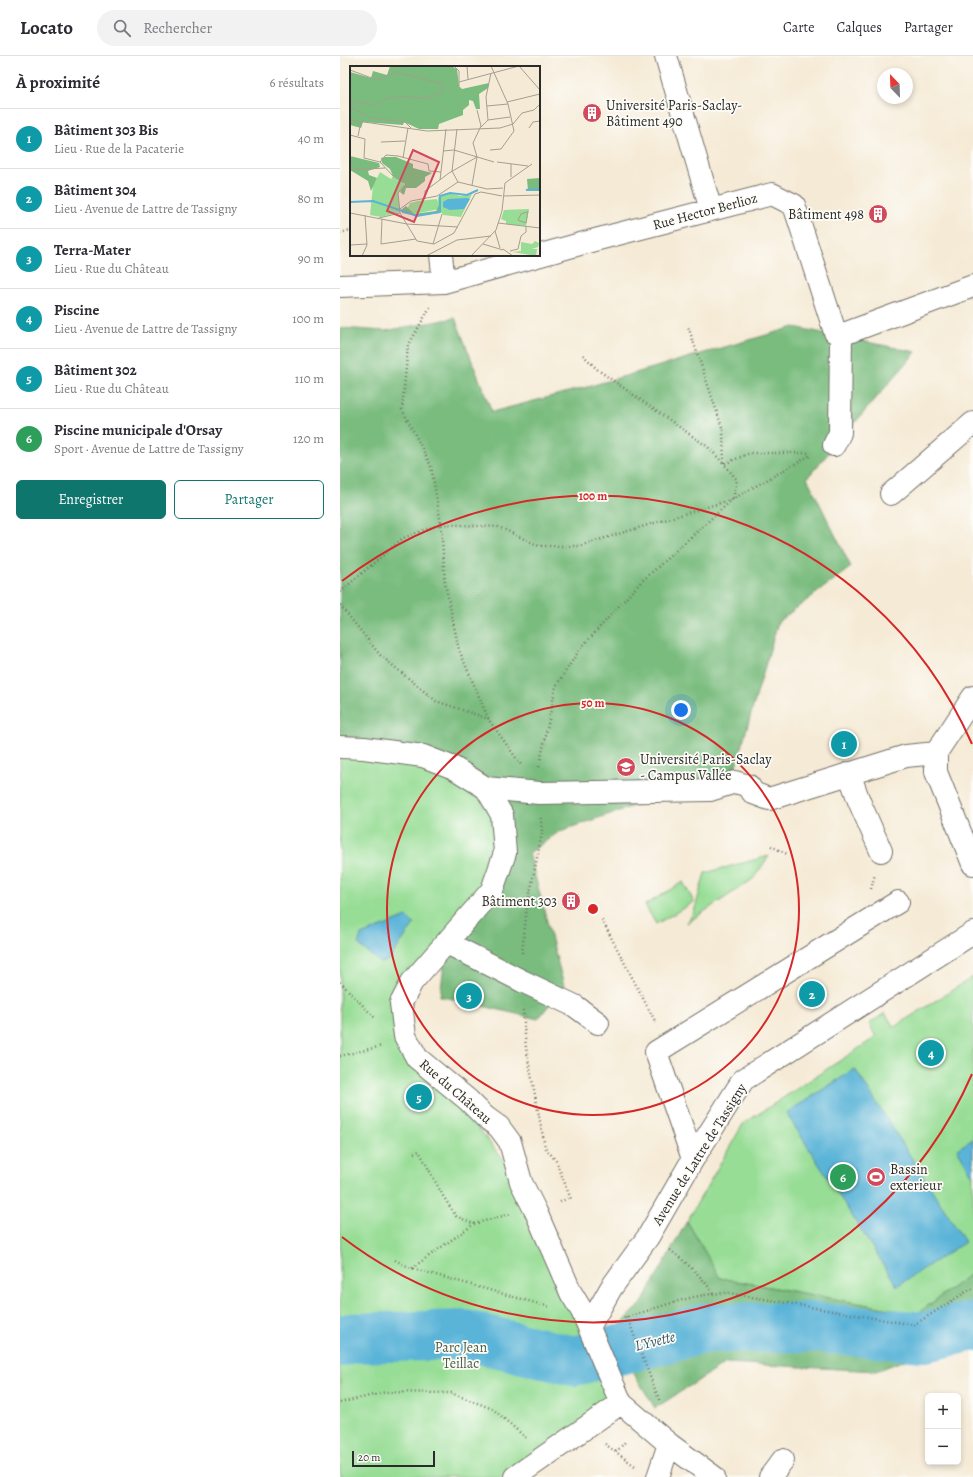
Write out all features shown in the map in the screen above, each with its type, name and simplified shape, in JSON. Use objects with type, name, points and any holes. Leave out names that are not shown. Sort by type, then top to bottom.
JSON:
[{"type":"street","points":[[666,56],[711,210]]},
{"type":"street","name":"Rue Hector Berlioz","points":[[340,286],[444,282],[772,194],[794,205],[835,332],[841,335]]},
{"type":"street","points":[[441,256],[444,282]]},
{"type":"street","points":[[834,445],[840,433],[841,335],[973,286]]},
{"type":"street","points":[[891,494],[973,423]]},
{"type":"street","points":[[973,697],[936,753],[936,772],[973,864]]},
{"type":"street","name":"Rue du Château","points":[[340,747],[364,748],[423,756],[454,768],[486,788],[502,816],[505,853],[492,890],[412,982],[401,1003],[405,1036],[417,1058],[498,1127],[510,1142],[521,1182],[536,1212],[571,1292],[586,1319]]},
{"type":"street","points":[[486,788],[540,793],[710,790],[735,782],[749,786],[753,793],[769,799],[906,756],[936,753]]},
{"type":"street","points":[[849,773],[881,851]]},
{"type":"street","points":[[693,1159],[656,1052],[898,902]]},
{"type":"street","name":"Avenue de Lattre de Tassigny","points":[[586,1319],[611,1288],[648,1237],[693,1159],[743,1080],[973,933]]},
{"type":"street","points":[[446,943],[575,1006],[598,1023]]},
{"type":"street","points":[[586,1319],[618,1396],[693,1469],[714,1477]]},
{"type":"street","points":[[515,1477],[618,1396]]},
{"type":"street","points":[[648,1473],[669,1444]]},
{"type":"path","points":[[340,233],[350,230]]},
{"type":"path","points":[[431,305],[408,346],[402,409],[431,466],[441,524],[445,583],[459,650],[489,720],[523,767]]},
{"type":"path","points":[[688,326],[723,430],[724,464]]},
{"type":"path","points":[[538,771],[556,686],[580,648],[640,583],[733,499],[737,480],[708,448],[598,370],[583,355]]},
{"type":"path","points":[[340,592],[403,538],[441,524],[499,527],[539,546],[579,546],[733,499],[815,453],[750,453],[724,464]]},
{"type":"path","points":[[340,605],[380,655],[436,701],[489,720]]},
{"type":"path","points":[[522,954],[527,908],[542,833]]},
{"type":"path","points":[[771,846],[789,855]]},
{"type":"path","points":[[871,891],[873,879]]},
{"type":"path","points":[[602,920],[659,1028]]},
{"type":"path","points":[[340,982],[379,1022]]},
{"type":"path","points":[[525,1038],[545,1147],[556,1162],[571,1199]]},
{"type":"path","points":[[340,1056],[383,1046]]},
{"type":"path","points":[[414,1153],[419,1151],[443,1196],[456,1216],[474,1224]]},
{"type":"path","points":[[411,1268],[474,1224],[513,1213]]},
{"type":"path","points":[[667,1248],[682,1259],[714,1293]]},
{"type":"path","points":[[395,1260],[411,1268],[562,1311],[572,1312],[586,1319]]},
{"type":"path","points":[[662,1408],[627,1317],[685,1298],[714,1293],[729,1293],[914,1325],[973,1288]]},
{"type":"path","points":[[340,1403],[386,1392],[451,1393],[493,1409],[528,1441]]},
{"type":"path","points":[[627,1441],[616,1452],[648,1473]]},
{"type":"green space","points":[[455,318],[492,412],[587,387],[794,327],[916,352],[807,478],[851,567],[778,622],[734,772],[560,831],[529,853],[564,986],[538,1019],[440,996],[447,943],[492,890],[502,815],[454,768],[340,747],[340,328],[385,331]]},
{"type":"green space","name":"Parc Jean Teillac","points":[[340,747],[364,748],[486,788],[505,853],[401,1003],[405,1036],[521,1182],[613,1403],[509,1477],[340,1477]]},
{"type":"green space","points":[[769,856],[753,879],[687,923],[694,912],[705,873]]},
{"type":"green space","points":[[683,882],[694,902],[656,924],[645,905]]},
{"type":"green space","points":[[973,977],[973,1272],[917,1314],[719,1278],[687,1221],[743,1124],[876,1037],[869,1024],[885,1013],[894,1027]]},
{"type":"green space","points":[[687,1221],[720,1278],[917,1314],[973,1272],[973,1334],[876,1371],[726,1363],[655,1408],[610,1335],[642,1303]]},
{"type":"water","points":[[407,917],[414,924],[389,960],[380,963],[358,944],[361,935]]},
{"type":"water","name":"Bassin exterieur","points":[[855,1069],[965,1242],[897,1286],[786,1113]]},
{"type":"water","points":[[973,1139],[973,1176],[957,1149]]},
{"type":"waterway","name":"L'Yvette","points":[[340,1342],[351,1338],[465,1335],[574,1361],[707,1328],[808,1327],[924,1337],[973,1326]]},
{"type":"place","name":"Université Paris-Saclay- Bâtiment 490","points":[[592,113]]},
{"type":"place","name":"Bâtiment 498","points":[[878,214]]},
{"type":"place","name":"Bâtiment 303 Bis","points":[[844,744]]},
{"type":"place","name":"Université Paris-Saclay - Campus Vallée","points":[[626,767]]},
{"type":"place","name":"Bâtiment 303","points":[[571,901]]},
{"type":"place","name":"Bâtiment 304","points":[[812,994]]},
{"type":"place","name":"Terra-Mater","points":[[469,996]]},
{"type":"place","name":"Piscine","points":[[931,1053]]},
{"type":"place","name":"Bâtiment 302","points":[[419,1097]]},
{"type":"place","name":"Piscine municipale d'Orsay","points":[[843,1177]]},
{"type":"place","name":"Bassin exterieur","points":[[876,1177]]}]
